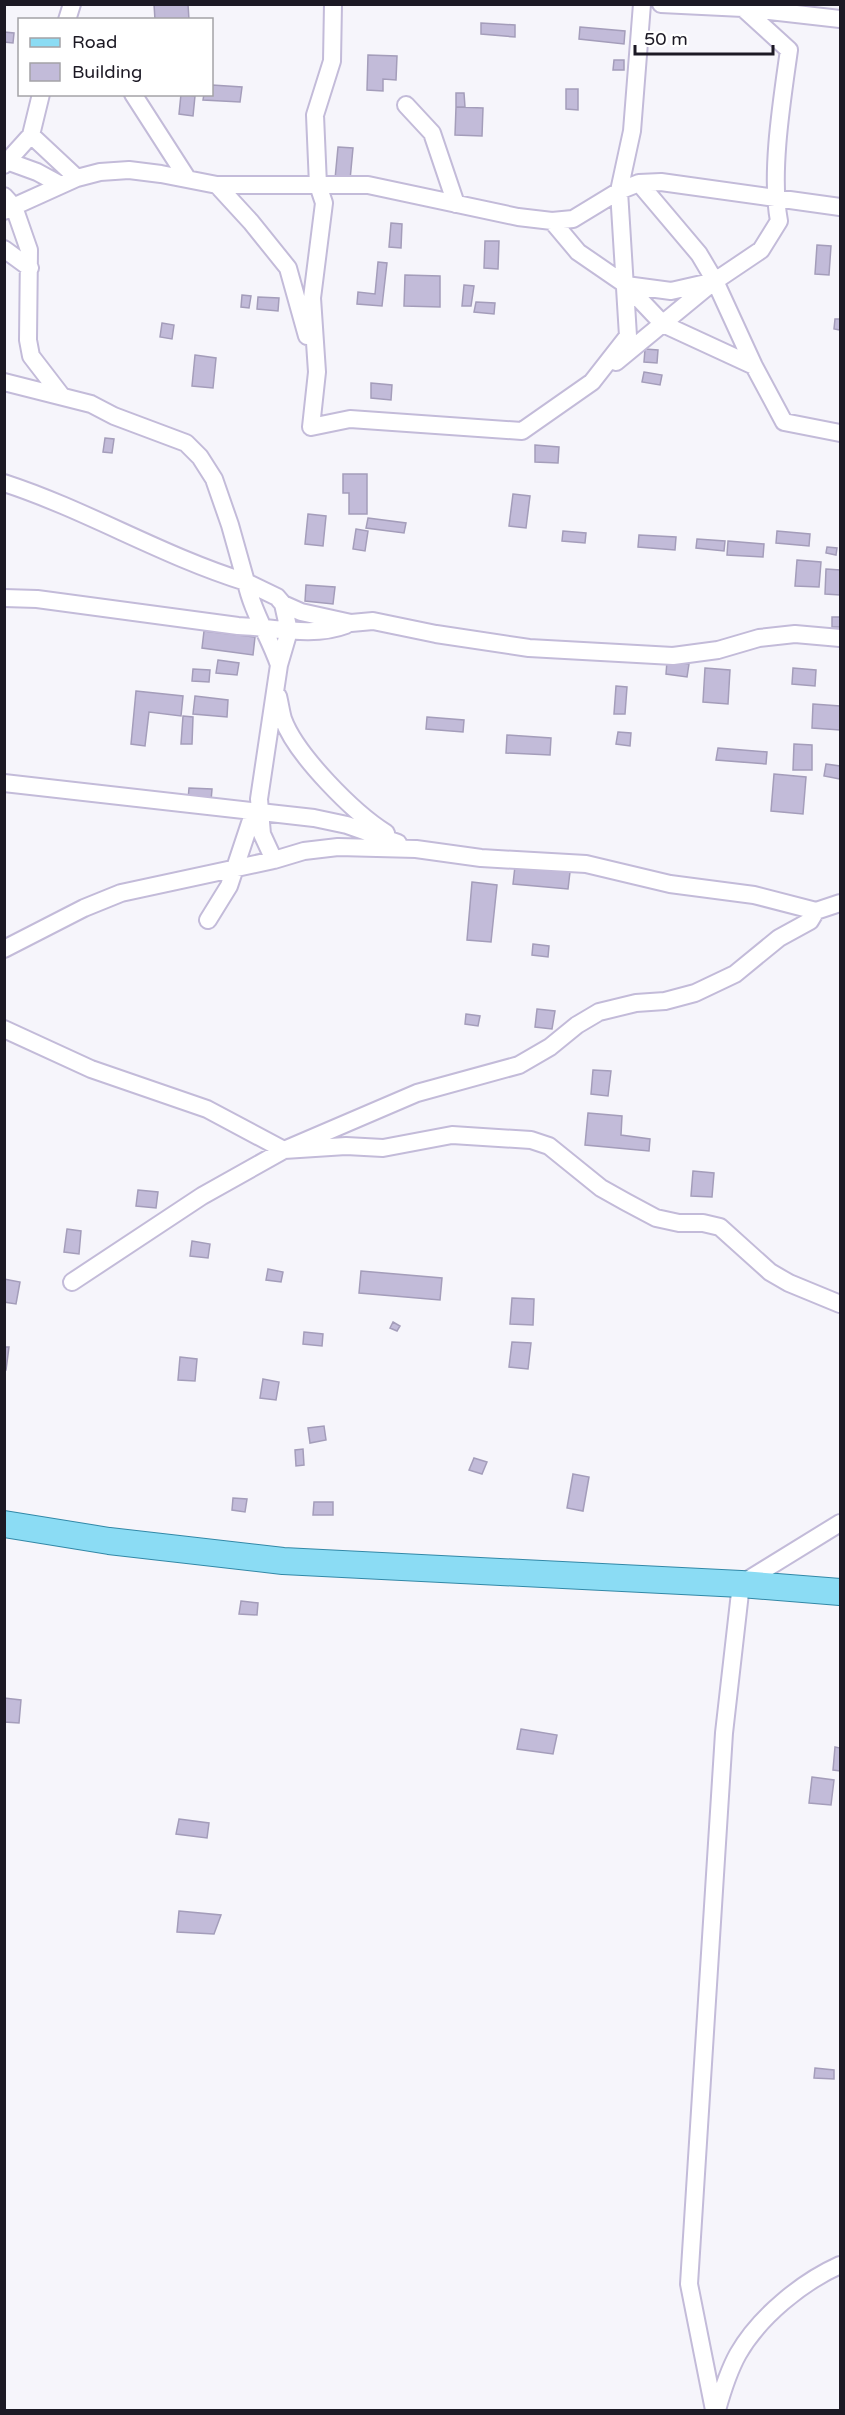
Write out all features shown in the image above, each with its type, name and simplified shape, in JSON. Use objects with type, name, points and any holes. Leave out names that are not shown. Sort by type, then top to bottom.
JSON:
[{"type":"main road","points":[[4,1524],[109,1541],[283,1561],[741,1584],[840,1592]]},
{"type":"street","points":[[333,4],[332,61],[315,115],[318,185],[324,203],[312,298],[317,372],[311,427],[350,419],[522,431],[592,382],[715,281],[761,250],[779,221],[775,197],[783,90],[789,50],[746,6]]},
{"type":"street","points":[[592,382],[628,336],[619,191],[632,131],[642,4]]},
{"type":"street","points":[[661,4],[746,6],[840,19]]},
{"type":"street","points":[[41,96],[31,135],[6,162],[37,172],[61,185]]},
{"type":"street","points":[[134,96],[188,178]]},
{"type":"street","points":[[406,105],[432,133],[456,204]]},
{"type":"street","points":[[31,135],[77,178]]},
{"type":"street","points":[[61,395],[31,356],[27,340],[29,250],[8,205],[77,178],[100,172],[129,170],[188,178],[217,185],[346,183],[369,185],[518,217],[552,221],[573,219],[619,191],[639,183],[662,182],[840,207]]},
{"type":"street","points":[[639,183],[699,254],[715,281],[754,366],[784,422],[840,433]]},
{"type":"street","points":[[217,185],[288,268],[317,372]]},
{"type":"street","points":[[552,221],[578,252],[626,285],[663,324],[754,366]]},
{"type":"street","points":[[4,249],[30,268]]},
{"type":"street","points":[[626,285],[671,291],[715,281]]},
{"type":"street","points":[[4,382],[91,404],[114,416],[186,443],[200,458],[214,480],[230,525],[250,600],[279,665]]},
{"type":"street","points":[[4,483],[50,498],[109,524],[154,548],[246,582],[301,612],[351,623]]},
{"type":"street","points":[[4,598],[37,599],[289,631],[331,628],[373,621],[436,634],[529,648],[673,656],[718,650],[759,638],[795,634],[840,638]]},
{"type":"street","points":[[208,920],[229,886],[255,812],[277,691],[279,665],[289,631],[283,604]]},
{"type":"street","points":[[277,691],[283,719],[304,755],[360,814],[383,832],[416,849]]},
{"type":"street","points":[[4,783],[314,818],[347,825],[416,849]]},
{"type":"street","points":[[255,812],[274,860]]},
{"type":"street","points":[[4,949],[106,898],[147,886],[274,860],[304,851],[338,847],[416,849],[481,858],[586,864],[670,884],[754,895],[816,911],[840,903]]},
{"type":"street","points":[[72,1282],[201,1196],[284,1150],[417,1093],[519,1065],[550,1047],[577,1025],[599,1012],[636,1003],[665,1001],[695,993],[735,974],[779,938],[810,921],[816,911]]},
{"type":"street","points":[[4,1029],[91,1069],[207,1109],[284,1150],[346,1146],[383,1148],[452,1135],[531,1140],[549,1146],[601,1188],[656,1218],[720,1227],[770,1272],[789,1283],[840,1304]]},
{"type":"street","points":[[715,2410],[689,2284],[724,1732],[741,1584],[840,1523]]},
{"type":"street","points":[[715,2410],[738,2354],[754,2333],[800,2287],[840,2265]]},
{"type":"building","points":[[154,4],[188,4],[189,18],[155,18]]},
{"type":"building","points":[[481,23],[515,25],[515,37],[481,34]]},
{"type":"building","points":[[580,27],[625,31],[624,44],[579,39]]},
{"type":"building","points":[[4,32],[14,33],[13,43],[4,42]]},
{"type":"building","points":[[368,55],[397,56],[396,80],[383,79],[383,91],[367,90]]},
{"type":"building","points":[[614,60],[624,60],[624,70],[613,70]]},
{"type":"building","points":[[213,85],[242,87],[240,102],[203,100],[204,96],[213,96]]},
{"type":"building","points":[[566,89],[578,89],[578,110],[566,109]]},
{"type":"building","points":[[456,93],[464,93],[465,107],[456,107]]},
{"type":"building","points":[[181,96],[195,96],[193,116],[179,114]]},
{"type":"building","points":[[456,107],[483,108],[482,136],[455,135]]},
{"type":"building","points":[[338,147],[353,148],[350,180],[335,179]]},
{"type":"building","points":[[391,223],[402,224],[401,248],[389,247]]},
{"type":"building","points":[[485,241],[499,241],[498,269],[484,268]]},
{"type":"building","points":[[817,245],[831,246],[829,275],[815,274]]},
{"type":"building","points":[[378,262],[387,263],[382,306],[357,304],[358,292],[375,294]]},
{"type":"building","points":[[405,275],[440,276],[440,307],[404,306]]},
{"type":"building","points":[[464,285],[474,286],[471,306],[462,306]]},
{"type":"building","points":[[242,295],[251,296],[249,308],[241,307]]},
{"type":"building","points":[[258,297],[279,298],[278,311],[257,309]]},
{"type":"building","points":[[476,302],[495,303],[494,314],[474,312]]},
{"type":"building","points":[[835,319],[840,319],[840,330],[834,329]]},
{"type":"building","points":[[162,323],[174,325],[172,339],[160,337]]},
{"type":"building","points":[[645,349],[658,350],[657,363],[644,362]]},
{"type":"building","points":[[195,355],[216,358],[213,388],[192,386]]},
{"type":"building","points":[[644,372],[662,375],[660,385],[642,382]]},
{"type":"building","points":[[371,383],[392,385],[391,400],[371,398]]},
{"type":"building","points":[[105,438],[114,439],[112,453],[103,452]]},
{"type":"building","points":[[535,445],[559,447],[558,463],[535,462]]},
{"type":"building","points":[[343,474],[367,474],[367,514],[349,514],[349,493],[343,493]]},
{"type":"building","points":[[513,494],[530,496],[526,528],[509,526]]},
{"type":"building","points":[[308,514],[326,516],[323,546],[305,544]]},
{"type":"building","points":[[368,518],[406,523],[404,533],[366,528]]},
{"type":"building","points":[[356,529],[368,531],[365,551],[353,549]]},
{"type":"building","points":[[563,531],[586,533],[585,543],[562,541]]},
{"type":"building","points":[[777,531],[810,534],[809,546],[776,543]]},
{"type":"building","points":[[639,535],[676,537],[675,550],[638,547]]},
{"type":"building","points":[[697,539],[725,541],[724,551],[696,548]]},
{"type":"building","points":[[728,541],[764,544],[763,557],[727,555]]},
{"type":"building","points":[[827,547],[837,548],[836,555],[826,553]]},
{"type":"building","points":[[797,560],[821,562],[819,587],[795,586]]},
{"type":"building","points":[[826,569],[840,570],[840,595],[825,594]]},
{"type":"building","points":[[306,585],[335,587],[333,604],[305,601]]},
{"type":"building","points":[[832,617],[840,617],[840,627],[832,627]]},
{"type":"building","points":[[204,631],[255,637],[253,655],[202,648]]},
{"type":"building","points":[[218,660],[239,663],[237,675],[216,673]]},
{"type":"building","points":[[667,661],[689,664],[687,677],[666,674]]},
{"type":"building","points":[[705,668],[730,670],[728,704],[703,702]]},
{"type":"building","points":[[793,668],[816,670],[815,686],[792,684]]},
{"type":"building","points":[[193,669],[210,670],[209,682],[192,681]]},
{"type":"building","points":[[616,686],[627,687],[625,714],[614,714]]},
{"type":"building","points":[[136,691],[183,696],[181,716],[149,712],[145,746],[131,744]]},
{"type":"building","points":[[195,696],[228,700],[227,717],[193,714]]},
{"type":"building","points":[[813,704],[840,706],[840,730],[812,728]]},
{"type":"building","points":[[183,716],[193,717],[192,744],[181,744]]},
{"type":"building","points":[[427,717],[464,720],[463,732],[426,729]]},
{"type":"building","points":[[618,732],[631,733],[630,746],[616,744]]},
{"type":"building","points":[[507,735],[551,738],[550,755],[506,753]]},
{"type":"building","points":[[794,744],[812,745],[812,770],[793,770]]},
{"type":"building","points":[[718,748],[767,752],[766,764],[716,760]]},
{"type":"building","points":[[826,764],[840,766],[840,779],[824,776]]},
{"type":"building","points":[[774,774],[806,777],[803,814],[771,811]]},
{"type":"building","points":[[189,788],[212,789],[211,801],[188,800]]},
{"type":"building","points":[[515,866],[570,872],[568,889],[513,884]]},
{"type":"building","points":[[472,882],[497,885],[491,942],[467,940]]},
{"type":"building","points":[[533,944],[549,946],[548,957],[532,955]]},
{"type":"building","points":[[537,1009],[555,1011],[552,1029],[535,1027]]},
{"type":"building","points":[[466,1014],[480,1016],[478,1026],[465,1024]]},
{"type":"building","points":[[593,1070],[611,1071],[608,1096],[591,1094]]},
{"type":"building","points":[[588,1113],[622,1116],[621,1135],[650,1139],[649,1151],[585,1145]]},
{"type":"building","points":[[693,1171],[714,1173],[712,1197],[691,1196]]},
{"type":"building","points":[[138,1190],[158,1192],[156,1208],[136,1206]]},
{"type":"building","points":[[67,1229],[81,1231],[79,1254],[64,1252]]},
{"type":"building","points":[[192,1241],[210,1244],[208,1258],[190,1256]]},
{"type":"building","points":[[268,1269],[283,1272],[281,1282],[266,1280]]},
{"type":"building","points":[[361,1271],[442,1278],[440,1300],[359,1293]]},
{"type":"building","points":[[4,1279],[20,1282],[16,1304],[4,1302]]},
{"type":"building","points":[[512,1298],[534,1299],[533,1325],[510,1324]]},
{"type":"building","points":[[393,1322],[400,1326],[397,1331],[390,1328]]},
{"type":"building","points":[[304,1332],[323,1334],[322,1346],[303,1344]]},
{"type":"building","points":[[512,1342],[531,1343],[528,1369],[509,1367]]},
{"type":"building","points":[[4,1347],[9,1347],[6,1370],[4,1370]]},
{"type":"building","points":[[180,1357],[197,1359],[195,1381],[178,1380]]},
{"type":"building","points":[[263,1379],[279,1382],[276,1400],[260,1398]]},
{"type":"building","points":[[324,1426],[326,1440],[310,1443],[308,1428]]},
{"type":"building","points":[[303,1449],[304,1465],[296,1466],[295,1450]]},
{"type":"building","points":[[474,1458],[487,1462],[482,1474],[469,1470]]},
{"type":"building","points":[[573,1474],[589,1477],[583,1511],[567,1508]]},
{"type":"building","points":[[233,1498],[247,1499],[245,1512],[232,1510]]},
{"type":"building","points":[[314,1502],[333,1502],[333,1515],[313,1515]]},
{"type":"building","points":[[241,1601],[258,1603],[257,1615],[239,1614]]},
{"type":"building","points":[[4,1698],[21,1700],[19,1723],[4,1722]]},
{"type":"building","points":[[521,1729],[557,1735],[553,1754],[517,1749]]},
{"type":"building","points":[[835,1747],[840,1748],[840,1771],[833,1770]]},
{"type":"building","points":[[812,1777],[834,1780],[831,1805],[809,1803]]},
{"type":"building","points":[[179,1819],[209,1823],[207,1838],[176,1834]]},
{"type":"building","points":[[179,1911],[221,1915],[214,1934],[177,1932]]},
{"type":"building","points":[[815,2068],[834,2070],[834,2079],[814,2078]]}]
